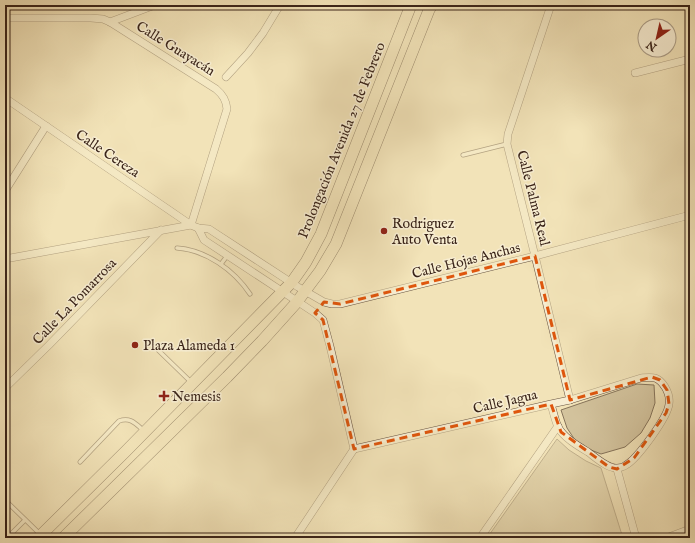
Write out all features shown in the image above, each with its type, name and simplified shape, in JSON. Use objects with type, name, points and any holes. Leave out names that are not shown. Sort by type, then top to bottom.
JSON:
[{"type":"main road","name":"Prolongación Avenida 27 de Febrero","points":[[40,537],[193,384],[292,282],[306,262],[322,234],[411,5]]},
{"type":"main road","points":[[63,538],[228,377],[297,302],[320,271],[336,244],[432,5]]},
{"type":"street","points":[[110,22],[155,5]]},
{"type":"street","points":[[226,77],[248,53],[263,33],[280,5]]},
{"type":"street","name":"Calle Palma Real","points":[[551,5],[508,134],[507,144],[570,400]]},
{"type":"street","name":"Calle Guayacán","points":[[5,18],[103,19],[221,93],[227,104],[227,109],[194,227]]},
{"type":"street","points":[[635,73],[690,59]]},
{"type":"street","name":"Calle Cereza","points":[[5,98],[194,227],[204,240],[227,256],[315,313]]},
{"type":"street","points":[[5,191],[46,126]]},
{"type":"street","name":"Calle Hojas Anchas","points":[[324,302],[340,304],[535,256],[690,215]]},
{"type":"street","points":[[5,259],[161,230],[194,227]]},
{"type":"street","name":"Calle Cereza","points":[[194,227],[209,229],[324,302]]},
{"type":"street","name":"Calle La Pomarrosa","points":[[5,388],[161,230]]},
{"type":"street","points":[[295,538],[354,449],[323,320],[315,313],[324,302]]},
{"type":"street","name":"Calle Jagua","points":[[354,449],[570,400],[641,378],[652,377],[660,380],[667,390],[669,397],[669,404],[666,413],[649,440],[634,458],[626,465],[616,469]]},
{"type":"street","points":[[551,404],[561,432],[609,467],[616,469],[636,538]]},
{"type":"street","points":[[480,538],[558,426]]},
{"type":"street","points":[[666,538],[690,529]]},
{"type":"lane","points":[[463,155],[507,144]]},
{"type":"lane","points":[[177,248],[198,253],[221,264],[241,282],[250,294]]},
{"type":"lane","points":[[221,264],[227,256]]},
{"type":"lane","points":[[158,350],[193,384]]},
{"type":"lane","points":[[80,462],[119,421],[123,419],[133,421],[145,432]]},
{"type":"lane","points":[[5,500],[26,520],[40,537]]},
{"type":"lane","points":[[7,538],[26,520]]},
{"type":"highlighted area","points":[[535,256],[570,400],[652,377],[660,380],[667,390],[669,404],[666,413],[634,458],[617,469],[609,467],[561,432],[551,404],[354,449],[323,320],[315,313],[324,302],[340,304]]},
{"type":"shaded area","points":[[637,384],[654,385],[655,403],[650,418],[641,433],[625,447],[601,454],[591,450],[575,440],[567,428],[561,410]]},
{"type":"shaded area","points":[[557,439],[569,450],[586,461],[601,468],[622,535],[608,538],[487,538]]},
{"type":"place","name":"Rodriguez Auto Venta","points":[[384,231]]},
{"type":"place","name":"Plaza Alameda 1","points":[[135,345]]},
{"type":"place","name":"Nemesis","points":[[164,396]]}]
